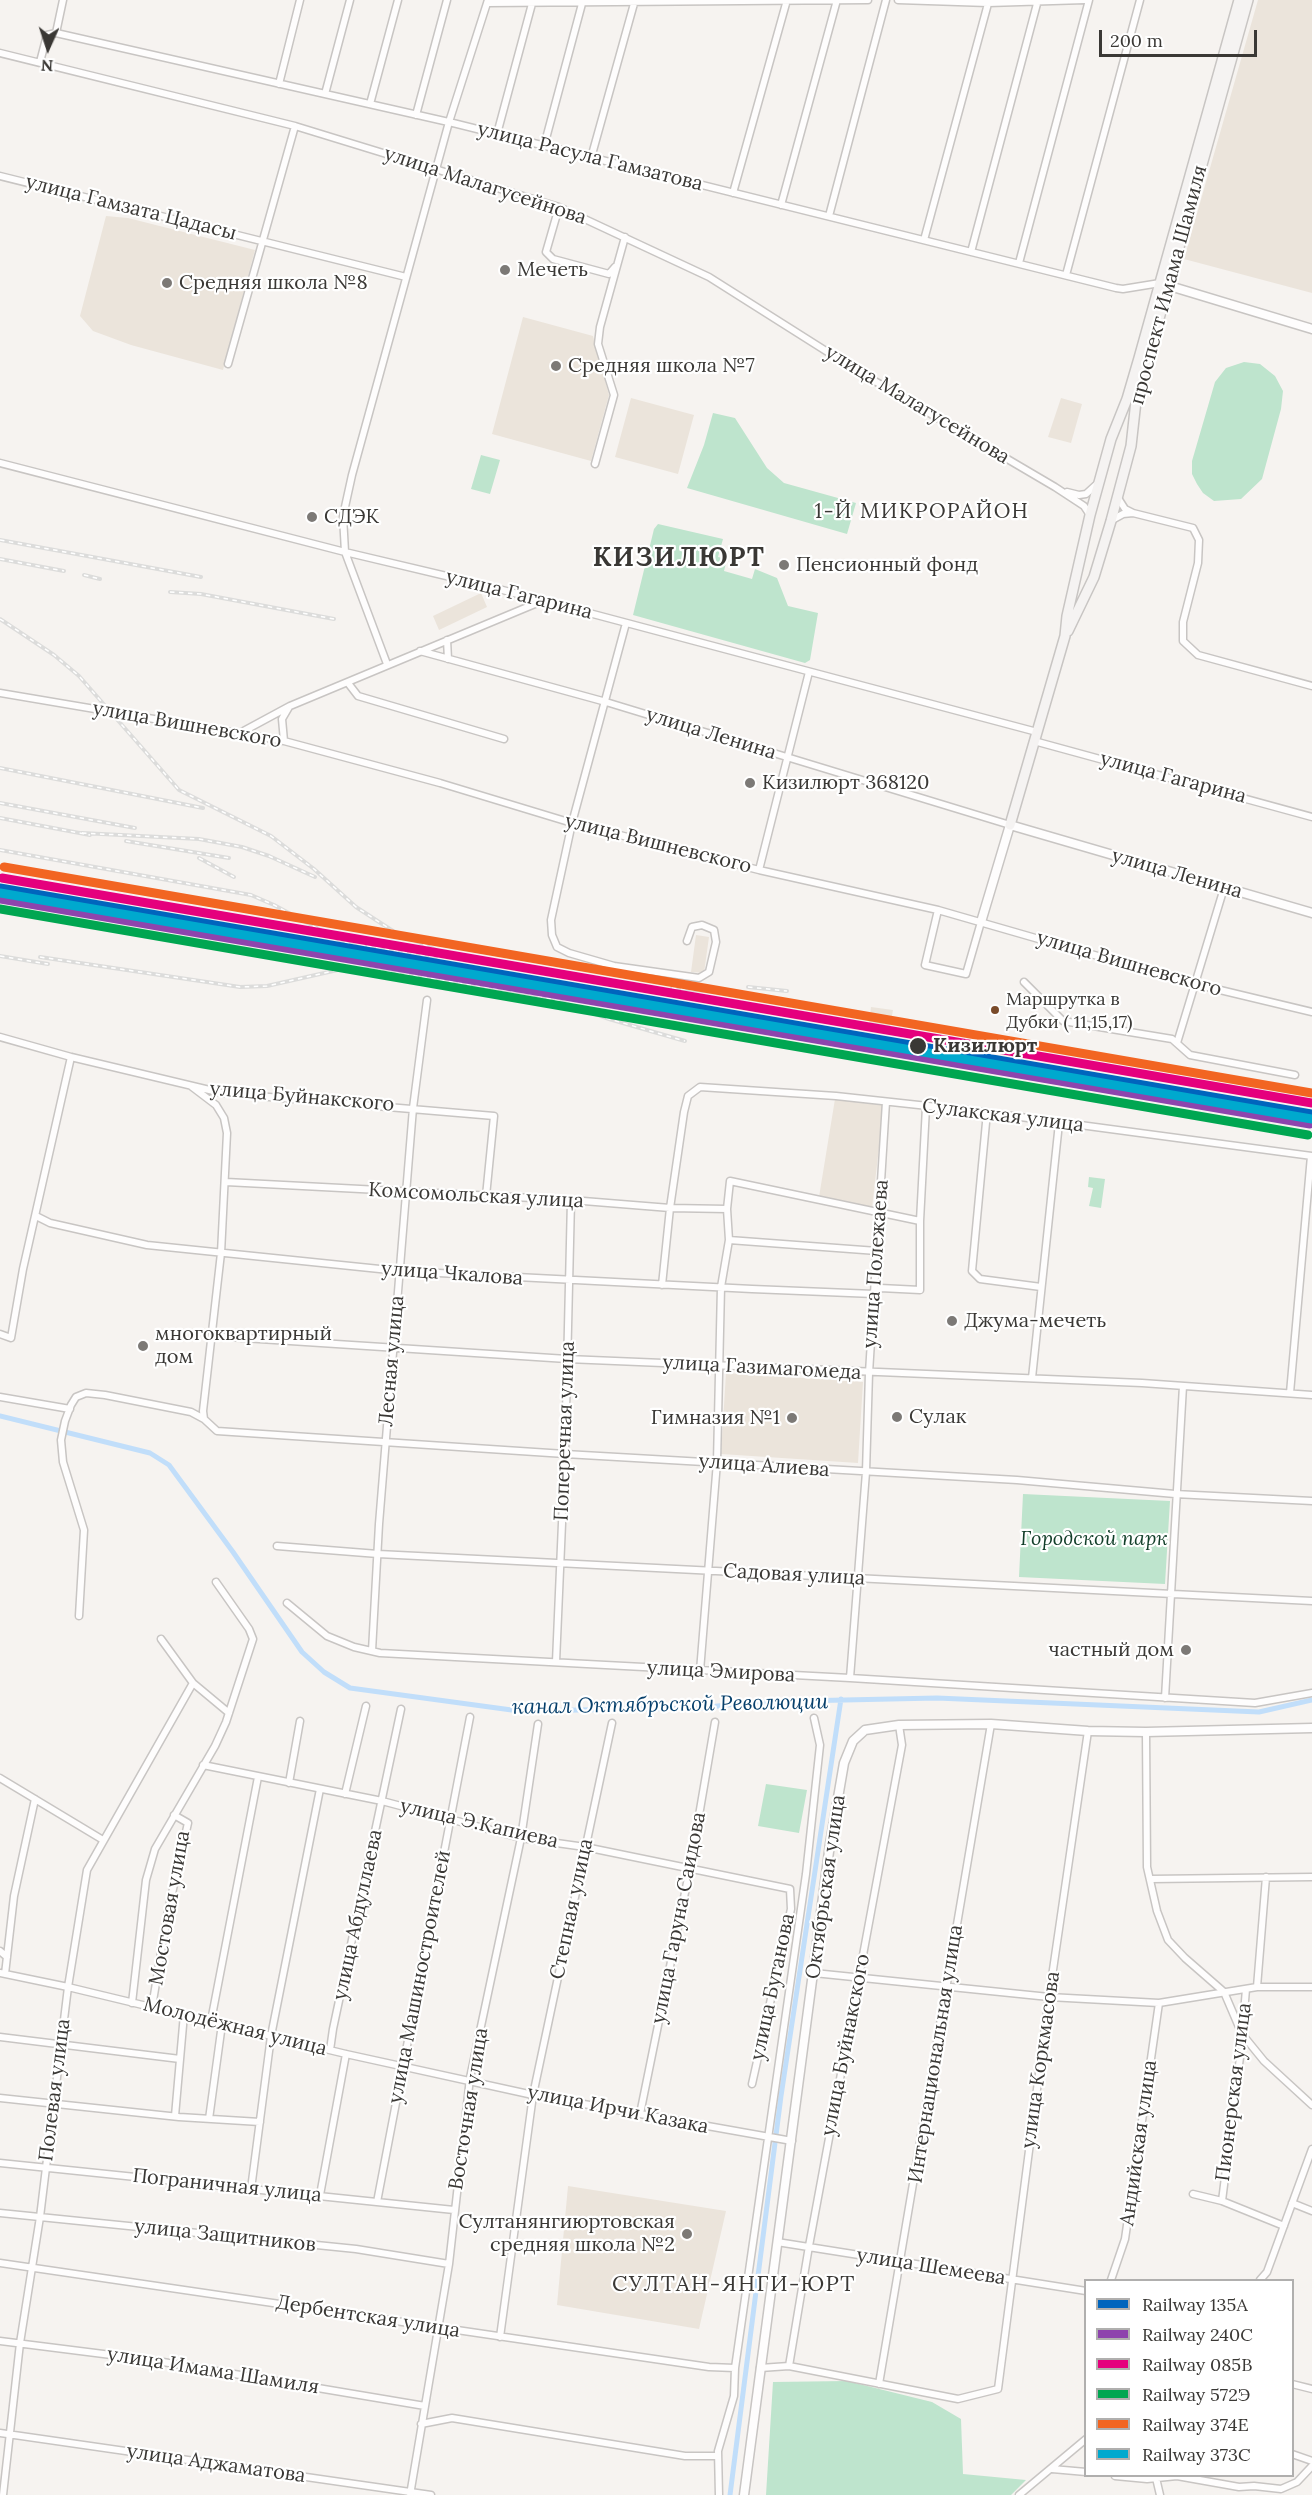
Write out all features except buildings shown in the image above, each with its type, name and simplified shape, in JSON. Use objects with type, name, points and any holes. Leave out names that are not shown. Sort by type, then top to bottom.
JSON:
[{"type":"main road","name":"проспект Имама Шамиля","points":[[1065,636],[1094,577],[1118,496],[1131,446],[1136,401],[1163,284],[1239,0]]},
{"type":"main road","name":"проспект Имама Шамиля","points":[[1010,825],[1065,636],[1090,515],[1111,439],[1127,399],[1163,284],[1248,0]]},
{"type":"main road","points":[[1111,439],[1118,435],[1126,436],[1131,446]]},
{"type":"main road","points":[[1080,558],[1080,565],[1086,570],[1094,569],[1098,565]]},
{"type":"street","points":[[40,62],[47,35],[56,33],[63,0]]},
{"type":"street","points":[[279,84],[300,0]]},
{"type":"street","points":[[325,94],[350,0]]},
{"type":"street","points":[[370,104],[398,0]]},
{"type":"street","points":[[416,115],[447,0]]},
{"type":"street","points":[[781,204],[837,0]]},
{"type":"street","points":[[387,664],[345,552],[343,516],[346,496],[449,122],[487,1],[868,0]]},
{"type":"street","points":[[829,216],[886,0]]},
{"type":"street","points":[[898,0],[1087,0],[1019,264]]},
{"type":"street","points":[[1066,275],[1140,0]]},
{"type":"street","points":[[496,134],[532,1]]},
{"type":"street","points":[[544,146],[583,1]]},
{"type":"street","points":[[591,158],[635,1]]},
{"type":"street","points":[[733,193],[787,1]]},
{"type":"street","points":[[924,240],[988,1]]},
{"type":"street","points":[[971,252],[1038,1]]},
{"type":"street","name":"улица Расула Гамзатова","points":[[56,33],[449,122],[1123,289],[1163,284]]},
{"type":"street","name":"улица Малагусейнова","points":[[0,53],[295,126],[559,207],[709,277],[856,370],[1055,487]]},
{"type":"street","points":[[228,364],[295,126]]},
{"type":"street","name":"улица Гамзата Цадасы","points":[[0,176],[406,277]]},
{"type":"street","points":[[559,207],[546,252],[553,259],[609,274],[617,264]]},
{"type":"street","points":[[595,464],[614,395],[598,344],[625,237]]},
{"type":"street","points":[[1163,284],[1312,329]]},
{"type":"street","name":"улица Гагарина","points":[[0,463],[345,552],[543,600],[809,672],[1312,817]]},
{"type":"street","points":[[1055,487],[1079,495],[1091,491],[1100,479]]},
{"type":"street","points":[[1055,487],[1084,506],[1090,515]]},
{"type":"street","points":[[1118,496],[1125,509],[1193,528],[1199,540],[1198,563],[1182,622],[1183,641],[1198,655],[1312,686]]},
{"type":"street","points":[[1111,521],[1123,514],[1134,513]]},
{"type":"street","points":[[240,733],[290,706],[543,600]]},
{"type":"street","points":[[626,623],[572,823],[551,920],[552,935],[557,947],[568,953],[614,966],[699,978],[710,972],[716,942],[714,930],[702,925],[692,927],[687,941]]},
{"type":"street","points":[[447,640],[448,659]]},
{"type":"street","name":"улица Ленина","points":[[420,651],[606,702],[1010,825],[1312,913]]},
{"type":"street","points":[[759,870],[809,672]]},
{"type":"street","points":[[348,683],[358,696],[504,739]]},
{"type":"street","name":"улица Вишневского","points":[[0,693],[284,741],[440,783],[572,823],[759,870],[938,910],[1195,984],[1312,1012]]},
{"type":"street","points":[[284,741],[282,719],[290,706]]},
{"type":"street","points":[[938,910],[925,965],[966,974],[1010,825]]},
{"type":"street","points":[[1177,1043],[1224,888]]},
{"type":"street","points":[[1024,982],[1063,1021],[1172,1039],[1190,1055],[1295,1075]]},
{"type":"street","name":"Лесная улица","points":[[372,1651],[385,1441],[412,1108],[427,1000]]},
{"type":"street","name":"улица Буйнакского","points":[[0,1036],[70,1057],[222,1093],[494,1116],[486,1196]]},
{"type":"street","points":[[0,1335],[11,1338],[23,1269],[70,1057]]},
{"type":"street","points":[[191,1086],[216,1105],[224,1118],[228,1148],[221,1253],[203,1411],[204,1419]]},
{"type":"street","name":"Сулакская улица","points":[[670,1208],[684,1112],[688,1096],[700,1087],[836,1096],[987,1112],[1311,1156]]},
{"type":"street","name":"улица Полежаева","points":[[850,1678],[866,1472],[869,1372],[886,1102]]},
{"type":"street","points":[[700,1671],[717,1462],[722,1287],[729,1240],[727,1209],[730,1180],[920,1221],[926,1107]]},
{"type":"street","points":[[987,1112],[972,1271],[975,1277],[1041,1287]]},
{"type":"street","points":[[1032,1378],[1059,1123]]},
{"type":"street","points":[[1290,1393],[1309,1231],[1311,1156]]},
{"type":"street","name":"Комсомольская улица","points":[[226,1182],[571,1200],[670,1208],[727,1209]]},
{"type":"street","name":"Поперечная улица","points":[[556,1662],[565,1454],[571,1200]]},
{"type":"street","points":[[662,1285],[670,1208]]},
{"type":"street","name":"улица Чкалова","points":[[36,1216],[50,1223],[147,1245],[399,1271],[874,1294],[880,1288],[920,1290],[920,1221]]},
{"type":"street","points":[[729,1240],[877,1251]]},
{"type":"street","name":"улица Газимагомеда","points":[[213,1336],[567,1359],[1032,1378],[1312,1395]]},
{"type":"street","points":[[1165,1698],[1183,1386]]},
{"type":"street","points":[[79,1616],[84,1530],[63,1462],[61,1440],[64,1421],[76,1397],[86,1393],[191,1412],[204,1419]]},
{"type":"street","points":[[0,1397],[70,1409]]},
{"type":"street","name":"улица Алиева","points":[[204,1419],[217,1431],[1017,1480],[1175,1494],[1312,1501]]},
{"type":"street","name":"Садовая улица","points":[[277,1546],[378,1554],[1312,1601]]},
{"type":"street","points":[[132,2002],[146,1880],[155,1849],[215,1746],[229,1713],[252,1639],[249,1629],[216,1582]]},
{"type":"street","name":"улица Эмирова","points":[[287,1603],[327,1636],[354,1647],[372,1651],[1255,1703],[1312,1693]]},
{"type":"street","points":[[161,1639],[194,1683],[229,1713]]},
{"type":"street","name":"Полевая улица","points":[[3,2495],[20,2343],[40,2217],[68,1987],[87,1870],[194,1683]]},
{"type":"street","points":[[345,1794],[366,1706]]},
{"type":"street","name":"улица Абдуллаева","points":[[330,2050],[401,1709]]},
{"type":"street","name":"улица Машиностроителей","points":[[377,2202],[470,1717]]},
{"type":"street","points":[[719,2495],[718,2456],[725,2420],[734,2397],[735,2367],[792,1974],[819,1760],[820,1745],[814,1718]]},
{"type":"street","points":[[289,1783],[300,1721]]},
{"type":"street","name":"улица Гаруна Саидова","points":[[640,2114],[690,1868],[715,1722]]},
{"type":"street","name":"Степная улица","points":[[500,2337],[532,2095],[612,1723]]},
{"type":"street","name":"Восточная улица","points":[[410,2493],[449,2264],[470,2080],[521,1838],[538,1724]]},
{"type":"street","name":"Октябрьская улица","points":[[744,2495],[830,1844],[844,1762],[853,1741],[865,1730],[899,1725],[991,1724],[1088,1731],[1146,1732],[1312,1728]]},
{"type":"street","name":"Интернациональная улица","points":[[879,2384],[991,1724]]},
{"type":"street","name":"улица Буйнакского","points":[[789,2366],[809,2246],[902,1745],[899,1725]]},
{"type":"street","name":"улица Коркмасова","points":[[879,2384],[958,2399],[998,2389],[1011,2280],[1088,1731]]},
{"type":"street","points":[[1146,1732],[1145,1850],[1157,1911],[1168,1940],[1224,1992],[1242,2034],[1264,2061],[1312,2105]]},
{"type":"street","name":"улица Э.Капиева","points":[[203,1765],[382,1802],[451,1818],[521,1838],[585,1847],[790,1889]]},
{"type":"street","points":[[211,2021],[258,1777]]},
{"type":"street","points":[[0,1778],[103,1840]]},
{"type":"street","points":[[251,2188],[271,2036],[320,1789]]},
{"type":"street","points":[[3,1974],[14,1896],[35,1799]]},
{"type":"street","name":"Мостовая улица","points":[[152,2007],[168,1911],[188,1823],[174,1815]]},
{"type":"street","points":[[1257,1987],[1266,1877]]},
{"type":"street","points":[[1151,1879],[1312,1877]]},
{"type":"street","name":"улица Буганова","points":[[752,2084],[790,1909],[790,1889]]},
{"type":"street","points":[[0,1951],[7,1957]]},
{"type":"street","points":[[814,1973],[1050,1996],[1159,2003],[1257,1987],[1312,1987]]},
{"type":"street","name":"Молодёжная улица","points":[[3,1974],[184,2014],[402,2067],[470,2080]]},
{"type":"street","name":"Пионерская улица","points":[[1246,1989],[1221,2201],[1284,2226]]},
{"type":"street","name":"Андийская улица","points":[[1111,2279],[1125,2239],[1159,2003]]},
{"type":"street","points":[[175,2116],[184,2014]]},
{"type":"street","points":[[209,2119],[222,2024]]},
{"type":"street","points":[[0,2037],[180,2059]]},
{"type":"street","points":[[320,2195],[346,2054]]},
{"type":"street","name":"улица Ирчи Казака","points":[[470,2080],[532,2095],[792,2141]]},
{"type":"street","points":[[0,2098],[175,2116],[260,2122]]},
{"type":"street","points":[[1261,2279],[1267,2272],[1312,2149]]},
{"type":"street","name":"Пограничная улица","points":[[0,2163],[454,2210]]},
{"type":"street","points":[[1193,2194],[1221,2201]]},
{"type":"street","points":[[1292,2203],[1312,2211]]},
{"type":"street","name":"улица Защитников","points":[[0,2212],[356,2249],[449,2264]]},
{"type":"street","name":"улица Шемеева","points":[[777,2242],[1084,2291]]},
{"type":"street","name":"Дербентская улица","points":[[0,2264],[709,2367],[735,2367]]},
{"type":"street","name":"улица Имама Шамиля","points":[[0,2341],[151,2360],[425,2406]]},
{"type":"street","points":[[760,2368],[789,2366],[879,2384]]},
{"type":"street","points":[[1294,2384],[1312,2389]]},
{"type":"street","points":[[421,2424],[452,2418],[685,2456],[718,2456]]},
{"type":"street","name":"улица Аджаматова","points":[[0,2433],[431,2495]]},
{"type":"street","points":[[1019,2495],[1084,2441]]},
{"type":"street","points":[[1294,2454],[1312,2461]]},
{"type":"street","points":[[1201,2478],[1239,2487],[1281,2489],[1297,2482],[1312,2466]]},
{"type":"street","points":[[1052,2469],[1084,2472]]},
{"type":"street","points":[[1131,2477],[1147,2479],[1166,2477]]},
{"type":"street","points":[[1156,2478],[1160,2495]]},
{"type":"street","points":[[1237,2495],[1239,2487]]},
{"type":"shaded area","points":[[1258,0],[1312,0],[1312,293],[1184,259]]},
{"type":"shaded area","name":"Средняя школа №8","points":[[106,216],[128,218],[255,250],[223,370],[131,345],[93,331],[80,316]]},
{"type":"shaded area","name":"Средняя школа №7","points":[[523,317],[593,336],[609,395],[591,461],[492,434]]},
{"type":"shaded area","points":[[631,398],[694,415],[678,474],[615,457]]},
{"type":"shaded area","points":[[1061,398],[1082,404],[1071,443],[1048,437]]},
{"type":"shaded area","points":[[481,593],[487,607],[439,630],[433,616]]},
{"type":"shaded area","points":[[696,935],[709,937],[704,973],[691,972]]},
{"type":"shaded area","points":[[871,1007],[893,1010],[890,1027],[869,1024]]},
{"type":"shaded area","points":[[835,1099],[884,1104],[872,1208],[819,1197]]},
{"type":"shaded area","name":"Гимназия №1","points":[[726,1373],[863,1382],[858,1463],[721,1454]]},
{"type":"shaded area","points":[[568,2186],[726,2211],[699,2329],[557,2305]]},
{"type":"green space","points":[[1244,362],[1260,364],[1275,376],[1283,391],[1281,409],[1262,479],[1241,499],[1214,501],[1203,493],[1197,484],[1192,474],[1192,461],[1215,382],[1226,368]]},
{"type":"green space","points":[[713,413],[735,418],[767,468],[784,483],[856,503],[847,534],[687,488],[704,445]]},
{"type":"green space","points":[[481,455],[500,460],[490,494],[471,489]]},
{"type":"green space","points":[[658,524],[723,539],[718,557],[727,559],[724,571],[752,579],[755,569],[777,578],[788,606],[818,613],[810,660],[805,663],[633,615],[654,529]]},
{"type":"green space","points":[[1089,1177],[1105,1179],[1101,1208],[1089,1206],[1093,1188],[1088,1187]]},
{"type":"green space","name":"Городской парк","points":[[1023,1494],[1170,1501],[1165,1584],[1019,1577]]},
{"type":"green space","points":[[766,1784],[807,1790],[799,1833],[758,1826]]},
{"type":"green space","points":[[847,2381],[932,2402],[961,2419],[963,2474],[1026,2480],[1011,2495],[766,2495],[773,2382]]},
{"type":"waterway","name":"канал Октябрьской Революции","points":[[0,1416],[150,1453],[169,1465],[302,1652],[324,1672],[350,1688],[519,1711],[701,1708],[752,1702],[937,1698],[1259,1712],[1312,1700]]},
{"type":"waterway","points":[[730,2495],[781,2096],[841,1699]]},
{"type":"railway","points":[[0,540],[201,577]]},
{"type":"railway","points":[[0,559],[64,571]]},
{"type":"railway","points":[[84,575],[100,579]]},
{"type":"railway","points":[[170,592],[201,594],[334,619]]},
{"type":"railway","points":[[0,619],[54,655],[79,676],[179,790],[271,836],[314,869],[356,907],[393,931],[443,953],[494,965]]},
{"type":"railway","points":[[0,768],[203,808]]},
{"type":"railway","points":[[0,803],[135,828]]},
{"type":"railway","points":[[0,818],[90,835]]},
{"type":"railway","points":[[82,833],[199,839],[242,847],[269,856],[315,877]]},
{"type":"railway","points":[[126,841],[229,858]]},
{"type":"railway","points":[[0,850],[251,895],[341,941],[376,953]]},
{"type":"railway","points":[[199,858],[234,877]]},
{"type":"railway","points":[[0,911],[252,951],[328,968]]},
{"type":"railway","points":[[367,946],[436,957]]},
{"type":"railway","points":[[0,956],[48,964]]},
{"type":"railway","points":[[40,957],[240,987],[267,986],[342,969],[370,969],[531,994],[685,1041]]},
{"type":"railway","points":[[748,987],[787,991]]},
{"type":"railway","points":[[672,988],[761,996]]},
{"type":"rail line","name":"374Е","points":[[4,867],[1312,1093]]},
{"type":"rail line","name":"085В","points":[[2,878],[1312,1103]]},
{"type":"rail line","name":"135А","points":[[0,888],[1312,1114]]},
{"type":"rail line","name":"373C","points":[[0,893],[1312,1119]]},
{"type":"rail line","name":"240С","points":[[0,899],[1310,1124]]},
{"type":"rail line","name":"572Э","points":[[0,909],[1308,1135]]},
{"type":"place","name":"Мечеть","points":[[505,270]]},
{"type":"place","name":"Средняя школа №8","points":[[167,283]]},
{"type":"place","name":"Средняя школа №7","points":[[556,366]]},
{"type":"place","name":"СДЭК","points":[[312,517]]},
{"type":"place","name":"Пенсионный фонд","points":[[784,565]]},
{"type":"place","name":"Кизилюрт 368120","points":[[750,783]]},
{"type":"place","name":"Маршрутка в Дубки ( 11,15,17)","points":[[995,1010]]},
{"type":"place","name":"Кизилюрт","points":[[918,1046]]},
{"type":"place","name":"Джума-мечеть","points":[[952,1321]]},
{"type":"place","name":"многоквартирный дом","points":[[143,1346]]},
{"type":"place","name":"Сулак","points":[[897,1417]]},
{"type":"place","name":"Гимназия №1","points":[[792,1418]]},
{"type":"place","name":"частный дом","points":[[1186,1650]]},
{"type":"place","name":"Султанянгиюртовская средняя школа №2","points":[[687,2234]]},
{"type":"district","name":"1-Й МИКРОРАЙОН","points":[[922,512]]},
{"type":"district","name":"КИЗИЛЮРТ","points":[[679,559]]},
{"type":"district","name":"СУЛТАН-ЯНГИ-ЮРТ","points":[[734,2285]]}]
